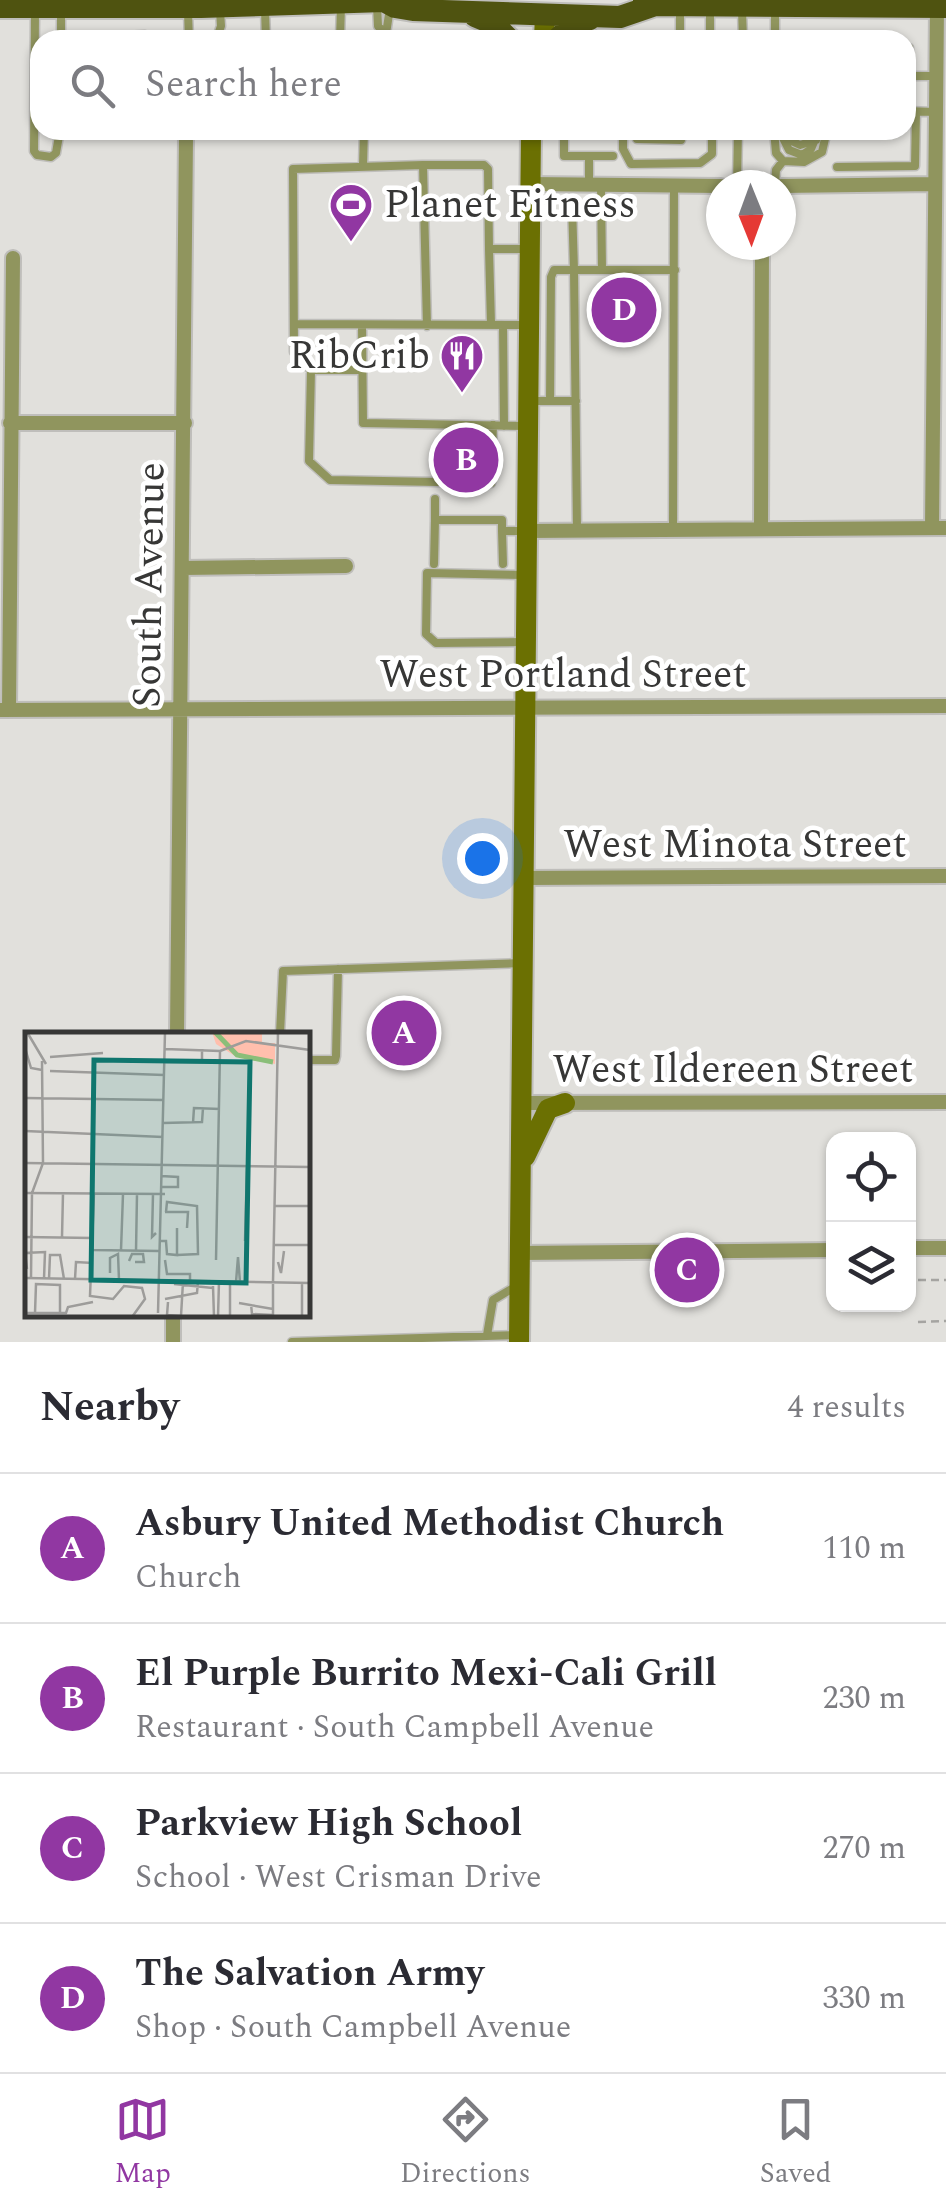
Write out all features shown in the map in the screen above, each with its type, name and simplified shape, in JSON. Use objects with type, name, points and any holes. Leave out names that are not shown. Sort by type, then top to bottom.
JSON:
[{"type":"main road","points":[[0,7],[384,1],[413,10],[462,12],[545,7],[600,16],[634,14],[648,3],[940,5]]},
{"type":"main road","points":[[462,12],[500,30]]},
{"type":"main road","points":[[567,30],[600,16]]},
{"type":"main road","points":[[519,1338],[531,140]]},
{"type":"main road","points":[[520,1168],[548,1109],[564,1103]]},
{"type":"street","points":[[526,531],[939,528],[940,260],[934,184],[940,141],[936,76],[940,5]]},
{"type":"street","name":"South Avenue","points":[[176,1032],[186,140]]},
{"type":"street","points":[[530,184],[706,186]]},
{"type":"street","points":[[796,185],[934,184]]},
{"type":"street","points":[[4,710],[13,258]]},
{"type":"street","points":[[760,528],[762,260]]},
{"type":"street","points":[[10,423],[184,424]]},
{"type":"street","points":[[184,568],[346,566]]},
{"type":"street","name":"West Portland Street","points":[[4,710],[946,706]]},
{"type":"street","name":"West Minota Street","points":[[524,878],[946,876]]},
{"type":"street","name":"West Ildereen Street","points":[[521,1103],[946,1102]]},
{"type":"street","points":[[916,1248],[946,1248]]},
{"type":"street","points":[[520,1253],[826,1250]]},
{"type":"lane","points":[[384,1],[388,30]]},
{"type":"lane","points":[[340,30],[341,2]]},
{"type":"lane","points":[[62,30],[64,5]]},
{"type":"lane","points":[[189,30],[190,5]]},
{"type":"lane","points":[[190,5],[222,26],[220,30]]},
{"type":"lane","points":[[265,5],[266,30]]},
{"type":"lane","points":[[680,6],[680,30]]},
{"type":"lane","points":[[710,6],[710,30]]},
{"type":"lane","points":[[742,6],[743,30]]},
{"type":"lane","points":[[775,6],[775,30]]},
{"type":"lane","points":[[35,7],[35,30]]},
{"type":"lane","points":[[122,8],[123,30]]},
{"type":"lane","points":[[916,76],[936,76]]},
{"type":"lane","points":[[34,140],[37,155],[51,156],[56,154],[58,140]]},
{"type":"lane","points":[[364,140],[364,166]]},
{"type":"lane","points":[[564,140],[564,156],[613,156]]},
{"type":"lane","points":[[623,140],[623,150],[631,164],[665,164],[700,163],[712,154],[712,140]]},
{"type":"lane","points":[[636,140],[681,140]]},
{"type":"lane","points":[[737,170],[738,140]]},
{"type":"lane","points":[[778,140],[776,153],[783,161],[804,162],[822,152],[825,140]]},
{"type":"lane","points":[[783,140],[789,150],[802,155],[816,140]]},
{"type":"lane","points":[[837,167],[915,166],[913,140]]},
{"type":"lane","points":[[590,156],[601,205],[602,270]]},
{"type":"lane","points":[[776,170],[783,161]]},
{"type":"lane","points":[[491,324],[488,169],[472,164],[293,169],[294,352],[311,370],[309,461],[330,480],[491,484],[493,426]]},
{"type":"lane","points":[[423,165],[427,326]]},
{"type":"lane","points":[[879,167],[879,185]]},
{"type":"lane","points":[[571,184],[577,530]]},
{"type":"lane","points":[[673,529],[674,185]]},
{"type":"lane","points":[[572,205],[601,205]]},
{"type":"lane","points":[[490,248],[530,249]]},
{"type":"lane","points":[[550,401],[550,277],[554,270],[675,270]]},
{"type":"lane","points":[[294,324],[528,325]]},
{"type":"lane","points":[[362,325],[363,424],[527,426]]},
{"type":"lane","points":[[504,325],[504,426]]},
{"type":"lane","points":[[311,370],[362,370]]},
{"type":"lane","points":[[527,401],[576,401]]},
{"type":"lane","points":[[434,564],[435,499]]},
{"type":"lane","points":[[435,520],[502,520],[502,564]]},
{"type":"lane","points":[[502,531],[526,531]]},
{"type":"lane","points":[[526,574],[427,574],[426,634],[436,644],[526,642]]},
{"type":"lane","points":[[280,1032],[281,974],[286,970],[523,962]]},
{"type":"lane","points":[[310,1060],[330,1060],[336,1056],[338,969]]},
{"type":"lane","points":[[487,1335],[493,1300],[508,1288],[520,1286]]},
{"type":"lane","points":[[292,1342],[487,1335],[519,1338]]},
{"type":"path","points":[[916,1280],[946,1280]]},
{"type":"path","points":[[918,1322],[946,1320]]},
{"type":"place","name":"Planet Fitness","points":[[351,243]]},
{"type":"place","name":"The Salvation Army","points":[[624,310]]},
{"type":"place","name":"RibCrib","points":[[462,394]]},
{"type":"place","name":"El Purple Burrito Mexi-Cali Grill","points":[[466,460]]},
{"type":"place","name":"Asbury United Methodist Church","points":[[404,1033]]},
{"type":"place","name":"Parkview High School","points":[[687,1270]]}]
